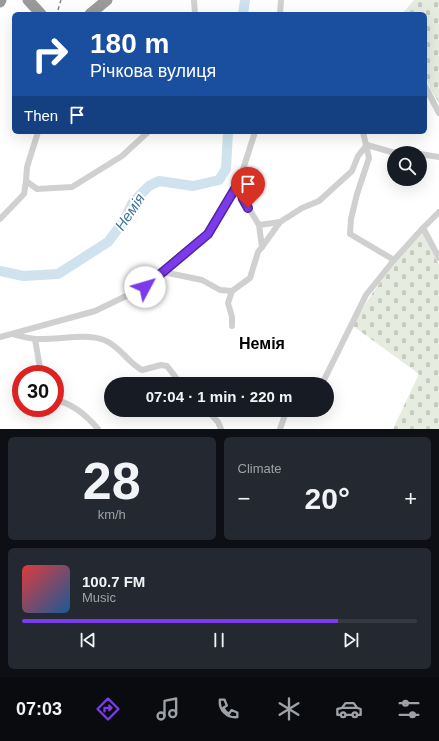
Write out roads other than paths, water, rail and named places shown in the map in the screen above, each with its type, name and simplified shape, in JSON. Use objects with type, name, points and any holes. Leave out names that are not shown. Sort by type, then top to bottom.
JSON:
[{"type":"highway","points":[[28,0],[39,12]]},
{"type":"highway","points":[[93,12],[108,0]]},
{"type":"street","points":[[194,0],[195,12]]},
{"type":"street","points":[[280,12],[281,0]]},
{"type":"street","points":[[427,90],[439,113]]},
{"type":"street","points":[[0,219],[24,194],[27,167],[37,134]]},
{"type":"street","points":[[26,181],[37,190],[72,188],[122,156],[146,134]]},
{"type":"street","points":[[0,337],[95,311],[145,287],[208,234],[239,182],[254,134]]},
{"type":"street","points":[[363,134],[369,158],[357,194],[351,219],[350,234],[394,260]]},
{"type":"street","points":[[366,145],[387,151]]},
{"type":"street","points":[[232,326],[232,317],[228,303],[232,291],[250,278],[258,252],[280,222],[302,208],[319,202],[352,171],[358,156],[366,145]]},
{"type":"street","points":[[427,155],[439,157]]},
{"type":"street","points":[[239,182],[243,199],[259,225],[262,247]]},
{"type":"street","points":[[325,377],[366,295],[394,260],[439,212]]},
{"type":"street","points":[[259,225],[280,222]]},
{"type":"street","points":[[423,228],[439,258]]},
{"type":"street","points":[[163,272],[202,280],[220,290],[232,291]]},
{"type":"street","points":[[10,334],[35,339],[81,337],[104,340],[112,344],[142,370],[161,365],[167,366],[175,377]]},
{"type":"street","points":[[35,339],[40,365]]},
{"type":"street","points":[[64,403],[86,416],[98,429]]},
{"type":"street","points":[[213,417],[218,422],[221,429]]},
{"type":"street","points":[[280,429],[284,417]]},
{"type":"waterway","name":"Немія","points":[[243,12],[245,0]]},
{"type":"waterway","name":"Немія","points":[[0,271],[23,276],[58,274],[108,242],[123,222],[133,202],[149,186],[159,181],[193,186],[219,180],[226,169],[228,134]]},
{"type":"railway","points":[[58,10],[61,0]]},
{"type":"district","name":"Немія","points":[[262,343]]}]
